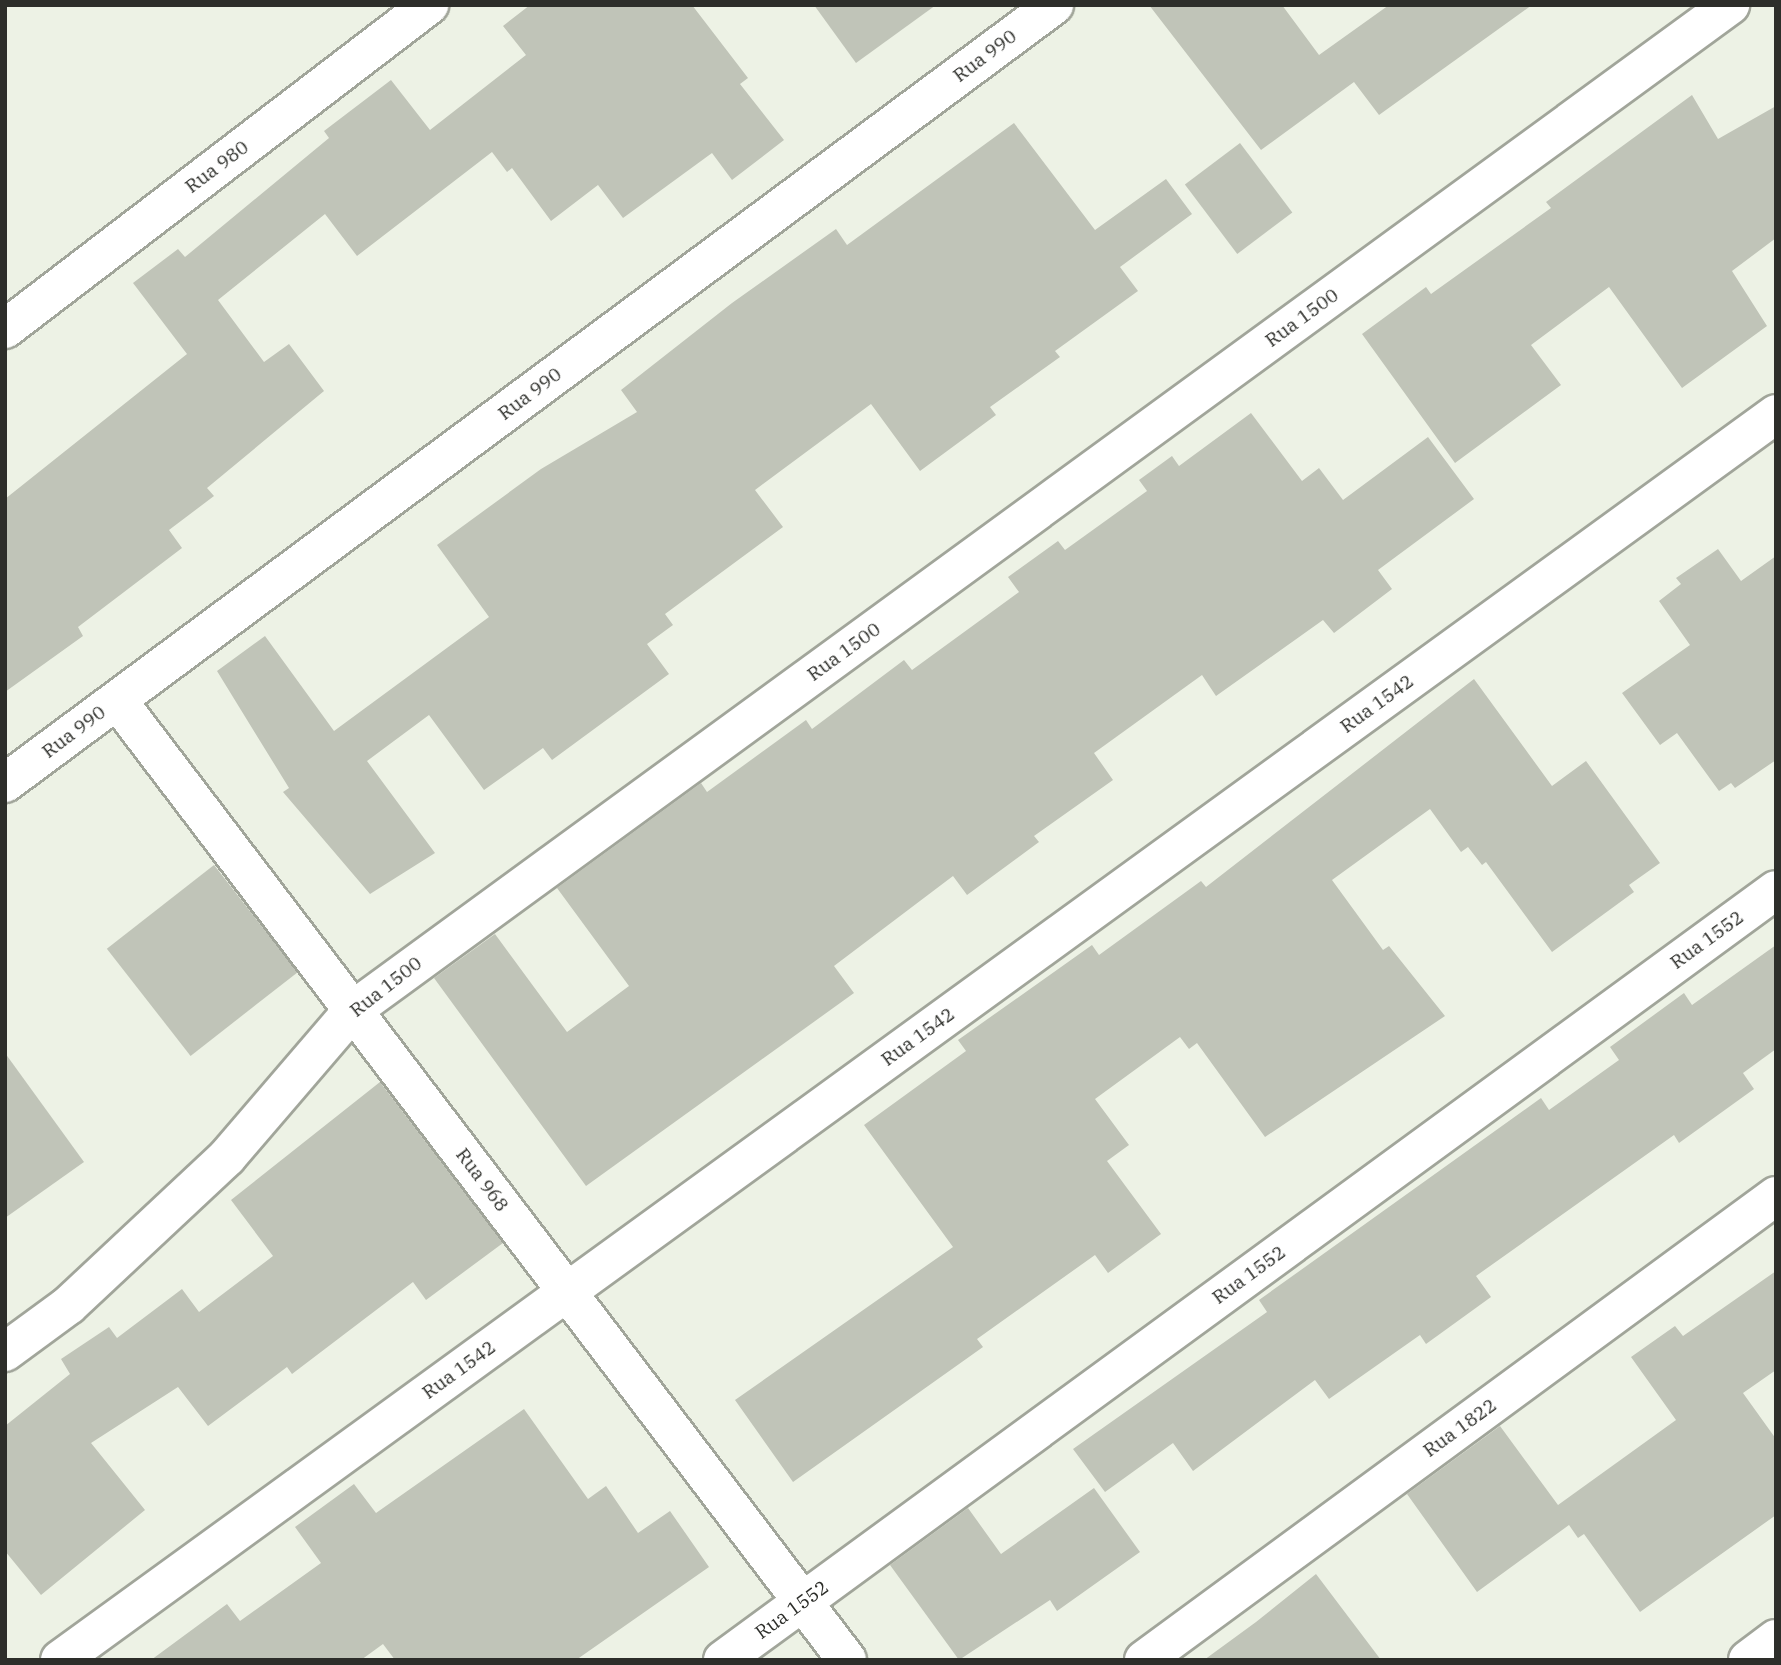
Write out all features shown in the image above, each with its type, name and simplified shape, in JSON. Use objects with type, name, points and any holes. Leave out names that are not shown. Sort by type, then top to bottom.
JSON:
[{"type":"street","name":"Rua 980","points":[[5,329],[429,5]]},
{"type":"street","name":"Rua 990","points":[[5,783],[1054,5]]},
{"type":"street","name":"Rua 1500","points":[[5,1352],[69,1305],[189,1194],[353,1010],[1730,5]]},
{"type":"street","name":"Rua 1542","points":[[60,1660],[1776,414]]},
{"type":"street","name":"Rua 968","points":[[117,700],[847,1660]]},
{"type":"street","name":"Rua 1552","points":[[723,1660],[1776,890]]},
{"type":"street","name":"Rua 1822","points":[[1144,1660],[1776,1196]]},
{"type":"street","points":[[1748,1660],[1776,1639]]},
{"type":"building","points":[[530,5],[692,5],[748,78],[740,84],[784,140],[732,180],[712,153],[623,218],[598,185],[551,221],[512,168],[507,172],[492,152],[357,256],[325,214],[218,300],[264,362],[289,344],[324,391],[207,488],[214,496],[169,530],[182,548],[78,627],[83,636],[5,692],[5,499],[187,354],[133,283],[178,249],[185,257],[329,138],[324,131],[391,80],[430,130],[526,55],[503,26]]},
{"type":"building","points":[[814,5],[936,5],[856,63]]},
{"type":"building","points":[[1149,5],[1282,5],[1319,55],[1389,5],[1532,5],[1379,115],[1354,82],[1261,150]]},
{"type":"building","points":[[1692,95],[1718,139],[1776,106],[1776,238],[1732,271],[1767,326],[1682,388],[1609,287],[1531,345],[1561,385],[1455,463],[1362,334],[1426,287],[1431,294],[1551,208],[1546,202]]},
{"type":"building","points":[[1014,123],[1095,230],[1166,179],[1192,214],[1120,267],[1138,291],[1055,351],[1060,357],[990,407],[996,415],[920,471],[871,404],[755,490],[783,527],[665,614],[673,625],[647,644],[669,674],[552,760],[543,748],[484,790],[429,715],[367,761],[435,853],[370,894],[283,792],[289,788],[217,671],[265,636],[334,731],[489,617],[437,545],[541,469],[637,412],[621,390],[732,303],[836,229],[847,245]]},
{"type":"building","points":[[1240,143],[1292,212],[1237,254],[1185,185]]},
{"type":"building","points":[[1251,413],[1302,481],[1319,468],[1343,500],[1428,437],[1474,499],[1378,570],[1392,589],[1334,633],[1323,620],[1216,696],[1202,675],[1094,753],[1113,780],[1034,836],[1039,842],[967,895],[953,876],[834,966],[854,993],[586,1186],[434,978],[495,934],[567,1032],[629,986],[557,888],[701,783],[707,792],[806,720],[812,729],[904,660],[912,670],[1019,592],[1008,577],[1058,541],[1065,550],[1147,491],[1139,480],[1172,456],[1179,466]]},
{"type":"building","points":[[1718,549],[1741,581],[1776,556],[1776,760],[1735,788],[1731,783],[1719,791],[1677,733],[1660,745],[1622,693],[1690,645],[1659,601],[1681,584],[1676,578]]},
{"type":"building","points":[[1474,679],[1552,786],[1586,761],[1660,863],[1629,885],[1634,892],[1552,952],[1486,862],[1482,865],[1468,847],[1461,852],[1430,809],[1332,880],[1383,950],[1389,946],[1445,1016],[1265,1137],[1197,1043],[1189,1049],[1180,1037],[1095,1099],[1129,1145],[1107,1161],[1161,1234],[1108,1273],[1095,1255],[977,1339],[983,1347],[793,1482],[735,1400],[953,1247],[864,1125],[966,1051],[958,1040],[1092,945],[1099,955],[1201,881],[1206,887]]},
{"type":"building","points":[[214,865],[298,972],[191,1056],[107,949]]},
{"type":"building","points":[[1776,945],[1776,1049],[1743,1073],[1754,1089],[1679,1143],[1674,1135],[1476,1276],[1491,1297],[1426,1344],[1420,1335],[1329,1399],[1315,1380],[1193,1471],[1173,1443],[1105,1492],[1073,1449],[1267,1312],[1259,1300],[1541,1098],[1549,1110],[1619,1060],[1610,1047],[1684,993],[1692,1005]]},
{"type":"building","points":[[5,1053],[84,1162],[5,1218]]},
{"type":"building","points":[[380,1082],[503,1243],[426,1300],[413,1282],[292,1374],[287,1367],[208,1426],[178,1387],[91,1443],[145,1510],[41,1595],[5,1551],[5,1426],[70,1374],[61,1359],[109,1327],[117,1338],[182,1289],[199,1312],[273,1256],[231,1200]]},
{"type":"building","points":[[1776,1271],[1776,1370],[1743,1393],[1776,1439],[1776,1515],[1640,1612],[1584,1534],[1578,1538],[1569,1525],[1477,1592],[1407,1494],[1500,1426],[1558,1505],[1676,1420],[1631,1357],[1675,1326],[1683,1336]]},
{"type":"building","points":[[524,1409],[588,1499],[606,1486],[638,1533],[670,1511],[709,1567],[576,1660],[395,1660],[383,1644],[361,1660],[151,1660],[227,1604],[240,1621],[321,1563],[295,1527],[354,1484],[376,1513]]},
{"type":"building","points":[[1094,1488],[1140,1552],[1057,1611],[1050,1600],[959,1660],[890,1565],[968,1508],[1001,1554]]},
{"type":"building","points":[[1316,1574],[1381,1660],[1204,1660],[1256,1622]]}]
